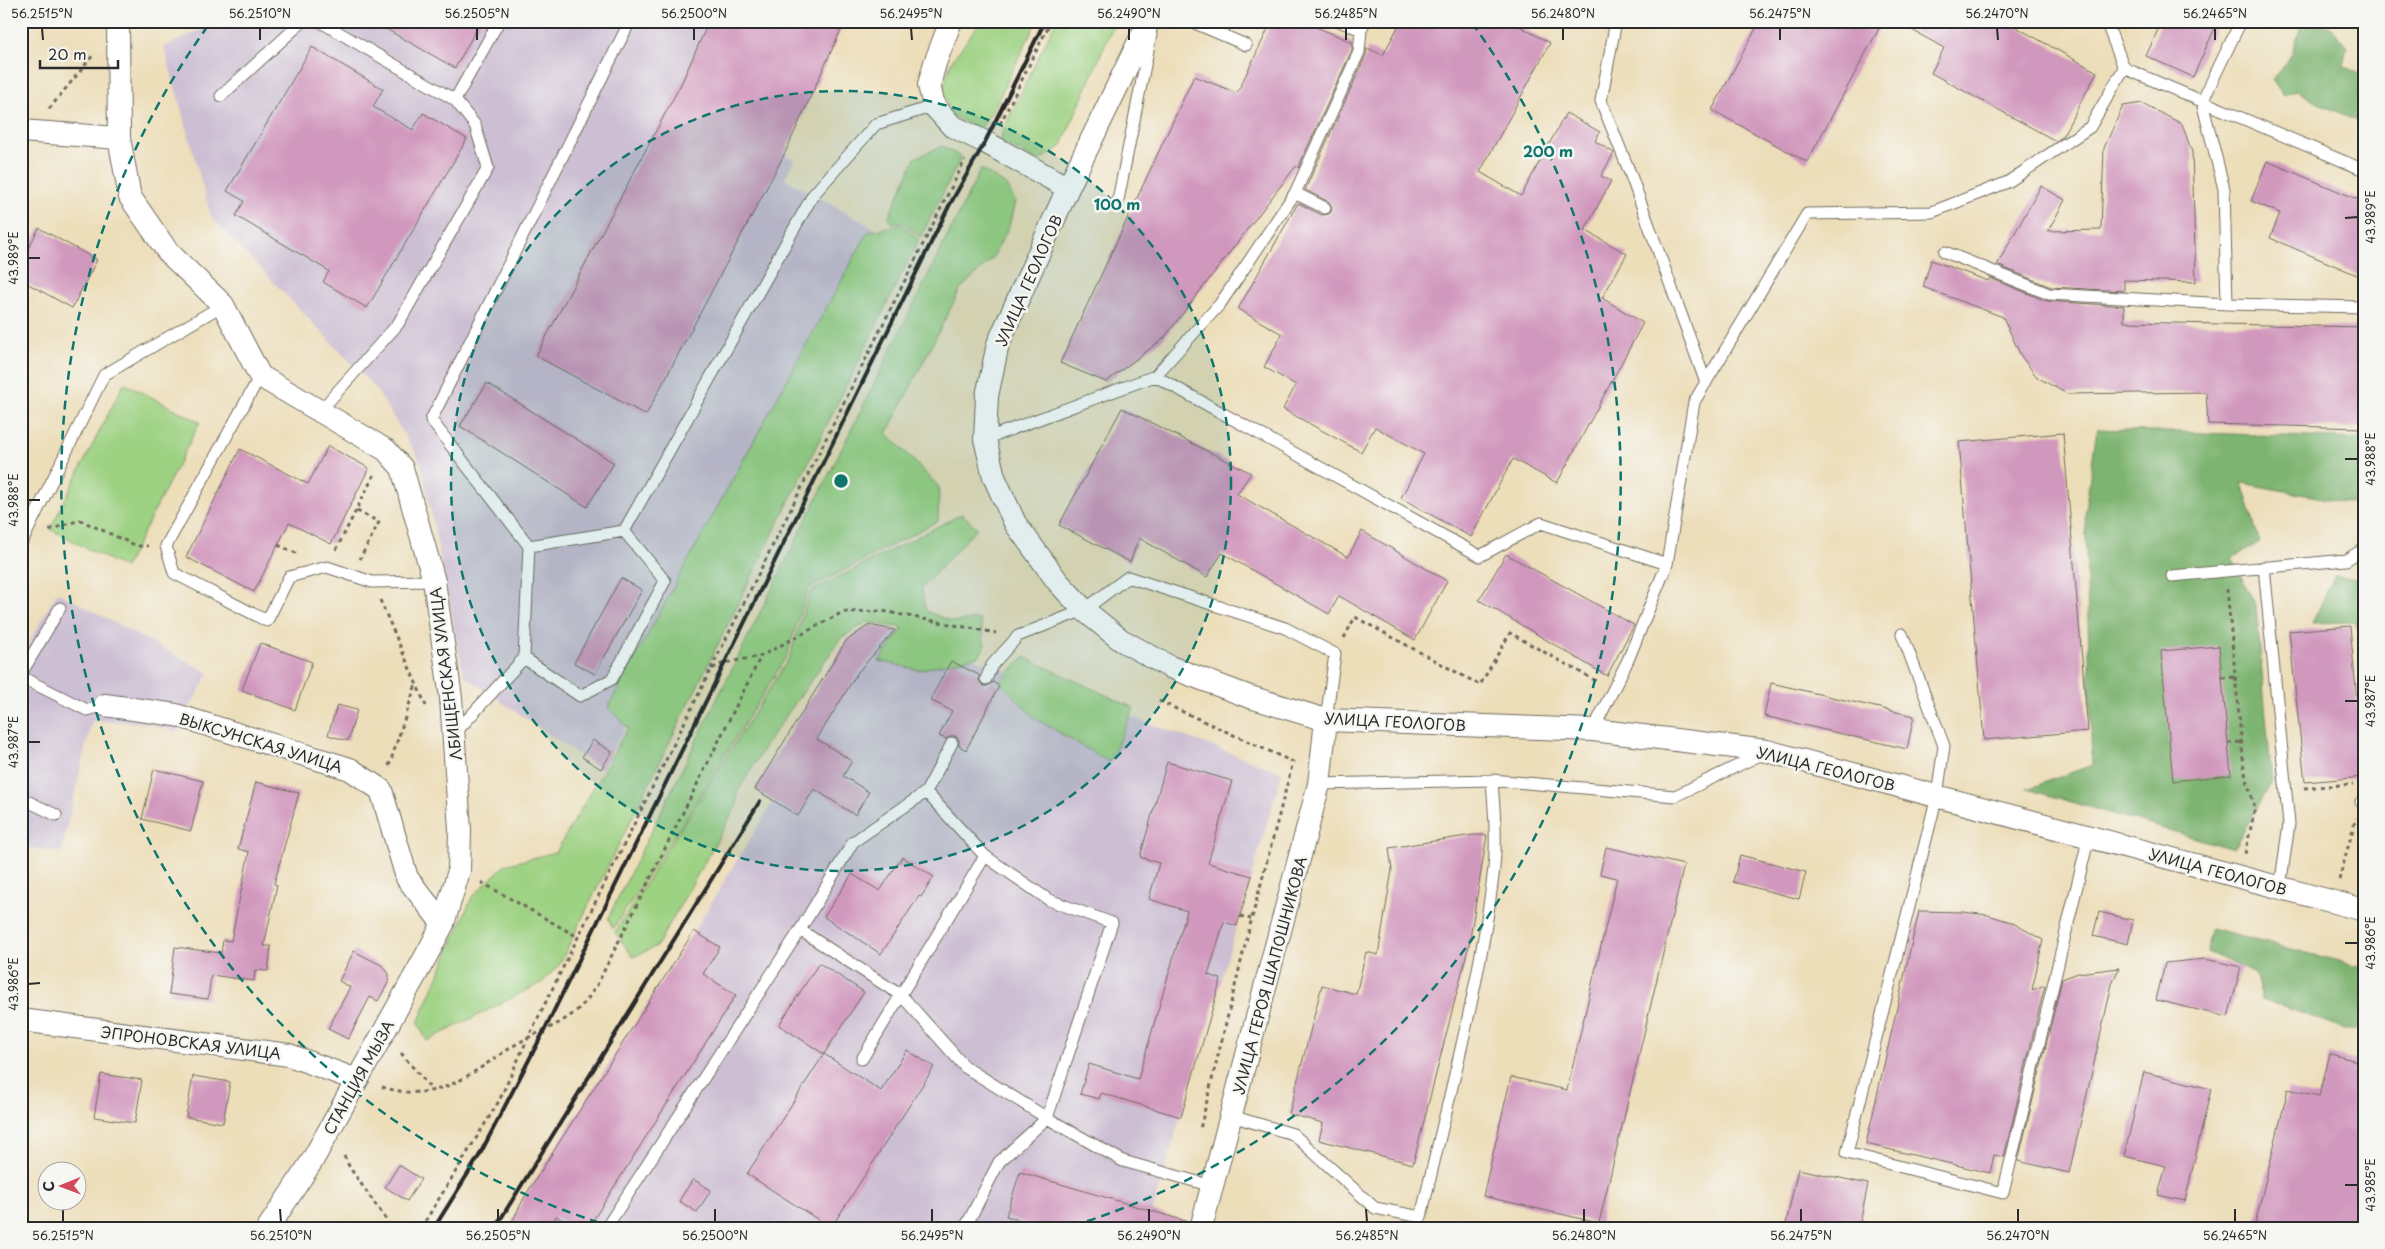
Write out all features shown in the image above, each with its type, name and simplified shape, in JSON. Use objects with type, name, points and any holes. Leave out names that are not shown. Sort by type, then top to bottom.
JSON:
[{"type":"street","points":[[951,21],[934,63],[929,85],[934,106],[952,126],[1068,188]]},
{"type":"street","name":"УЛИЦА ГЕОЛОГОВ","points":[[1149,21],[1068,188],[998,344],[987,396],[984,439],[994,477],[1015,523],[1058,582],[1084,610],[1121,640],[1170,667],[1247,696],[1326,720],[1593,730],[1767,751],[2364,910]]},
{"type":"street","points":[[118,23],[119,138],[130,197],[168,252],[223,305],[260,376]]},
{"type":"street","points":[[26,131],[119,138]]},
{"type":"street","name":"ЛБИЩЕНСКАЯ УЛИЦА","points":[[260,376],[386,450],[402,468],[434,581],[451,698],[460,830],[460,871],[443,924]]},
{"type":"street","name":"ВЫКСУНСКАЯ УЛИЦА","points":[[105,705],[176,715],[249,737],[350,769],[381,790]]},
{"type":"street","name":"УЛИЦА ГЕРОЯ ШАПОШНИКОВА","points":[[1201,1228],[1319,784],[1326,720]]},
{"type":"street","points":[[381,790],[407,878],[443,924]]},
{"type":"street","name":"СТАНЦИЯ МЫЗА","points":[[268,1228],[312,1160],[443,924]]},
{"type":"street","name":"ЭПРОНОВСКАЯ УЛИЦА","points":[[21,1020],[289,1055],[357,1080]]},
{"type":"lane","points":[[221,96],[303,21]]},
{"type":"lane","points":[[319,21],[455,100],[475,125],[488,168],[398,324],[320,411]]},
{"type":"lane","points":[[455,100],[499,21]]},
{"type":"lane","points":[[454,735],[524,658],[529,546],[431,420],[630,21]]},
{"type":"lane","points":[[1117,205],[1153,21]]},
{"type":"lane","points":[[1190,21],[1246,45]]},
{"type":"lane","points":[[984,439],[1155,376],[1220,304],[1295,193],[1359,52],[1363,26],[1339,21]]},
{"type":"lane","points":[[1616,21],[1601,101],[1630,173],[1706,382]]},
{"type":"lane","points":[[2106,21],[2124,68],[2364,170]]},
{"type":"lane","points":[[2227,304],[2224,189],[2202,102],[2241,21]]},
{"type":"lane","points":[[1593,730],[1628,660],[1667,564],[1694,402],[1807,214],[1932,212],[2008,182],[2090,127],[2124,68]]},
{"type":"lane","points":[[624,531],[813,195],[876,124],[934,106]]},
{"type":"lane","points":[[1295,193],[1325,208]]},
{"type":"lane","points":[[1945,252],[2050,294],[2227,304],[2364,308]]},
{"type":"lane","points":[[23,540],[104,375],[223,305]]},
{"type":"lane","points":[[260,376],[166,546],[174,572],[266,621],[289,576],[327,567],[372,582],[434,581]]},
{"type":"lane","points":[[1155,376],[1480,556],[1541,524],[1667,564]]},
{"type":"lane","points":[[529,546],[624,531]]},
{"type":"lane","points":[[524,658],[580,696],[612,679],[665,581],[624,531]]},
{"type":"lane","points":[[2172,576],[2346,560],[2364,549]]},
{"type":"lane","points":[[2264,567],[2289,824],[2280,887]]},
{"type":"lane","points":[[986,678],[992,665],[1018,636],[1084,610],[1128,577],[1286,628],[1335,654],[1326,720]]},
{"type":"lane","points":[[60,608],[21,675],[86,710],[105,705]]},
{"type":"lane","points":[[1902,634],[1944,746],[1937,796],[1847,1153],[2003,1193],[2089,836]]},
{"type":"lane","points":[[606,1228],[800,930],[853,842],[926,792],[952,742]]},
{"type":"lane","points":[[1319,784],[1492,780],[1676,796],[1767,751]]},
{"type":"lane","points":[[1231,1116],[1292,1134],[1375,1208],[1421,1217],[1479,964],[1494,867],[1495,832],[1492,780]]},
{"type":"lane","points":[[926,792],[985,856],[1049,900],[1112,923],[1047,1118],[999,1162],[966,1228]]},
{"type":"lane","points":[[21,798],[56,815]]},
{"type":"lane","points":[[862,1060],[985,856]]},
{"type":"lane","points":[[800,930],[902,996],[965,1067],[1047,1118],[1123,1161],[1212,1186]]},
{"type":"path","points":[[421,1228],[499,1101],[528,1038],[711,669],[983,141],[1051,21]]},
{"type":"path","points":[[26,131],[118,23]]},
{"type":"path","points":[[327,567],[357,511],[386,450]]},
{"type":"path","points":[[351,575],[379,522],[357,511]]},
{"type":"path","points":[[23,540],[80,520],[137,546],[166,546]]},
{"type":"path","points":[[2226,571],[2244,769],[2255,809],[2244,858]]},
{"type":"path","points":[[372,582],[427,710]]},
{"type":"path","points":[[711,669],[724,663],[761,656],[843,612],[882,611],[973,629]]},
{"type":"path","points":[[1335,654],[1355,617],[1480,685],[1510,633],[1613,690]]},
{"type":"path","points":[[357,1080],[408,1093],[433,1090],[464,1080],[528,1038],[576,1012],[597,985],[761,656]]},
{"type":"path","points":[[2222,678],[2235,677]]},
{"type":"path","points":[[381,790],[416,683]]},
{"type":"path","points":[[1159,701],[1292,762],[1251,919],[1198,1137]]},
{"type":"path","points":[[2228,743],[2241,742]]},
{"type":"path","points":[[2299,788],[2356,784],[2362,802],[2338,882]]},
{"type":"path","points":[[460,871],[578,938]]},
{"type":"path","points":[[1240,916],[1251,919]]},
{"type":"path","points":[[384,1032],[433,1090]]},
{"type":"path","points":[[330,1127],[350,1168],[392,1228]]},
{"type":"shaded area","points":[[221,21],[845,21],[784,154],[794,159],[785,179],[888,236],[612,752],[582,757],[464,676],[421,462],[376,389],[211,217],[164,47]]},
{"type":"shaded area","points":[[57,592],[209,673],[176,732],[146,723],[92,721],[61,852],[21,847],[21,658]]},
{"type":"shaded area","points":[[869,625],[895,630],[1282,772],[1148,1228],[509,1228],[525,1196],[694,931],[773,801],[755,789],[846,641]]},
{"type":"green space","points":[[981,21],[1037,21],[992,112],[980,129],[952,116],[942,92],[951,62]]},
{"type":"green space","points":[[1056,21],[1113,21],[1114,24],[1061,147],[1038,161],[1001,142],[1002,132]]},
{"type":"green space","points":[[2302,21],[2323,24],[2337,35],[2347,47],[2343,66],[2364,76],[2364,123],[2317,103],[2297,90],[2283,95],[2272,79],[2284,66],[2295,46]]},
{"type":"green space","points":[[942,146],[961,157],[921,237],[901,222],[892,223],[888,219],[915,158]]},
{"type":"green space","points":[[981,169],[1006,185],[1015,201],[1009,226],[992,259],[961,288],[887,433],[939,487],[938,521],[808,589],[786,657],[683,822],[613,929],[608,918]]},
{"type":"green space","points":[[900,224],[919,239],[559,965],[543,982],[427,1041],[418,1023],[472,897],[505,865],[556,852],[628,728],[608,707],[868,232]]},
{"type":"green space","points":[[124,383],[200,422],[125,568],[50,529]]},
{"type":"green space","points":[[2097,429],[2364,439],[2364,506],[2242,483],[2260,543],[2232,558],[2256,606],[2272,782],[2233,849],[2027,789],[2092,765],[2085,511]]},
{"type":"green space","points":[[962,514],[977,528],[921,589],[926,611],[953,622],[980,619],[985,646],[979,656],[919,670],[879,661],[903,628],[867,622],[841,638],[767,743],[737,793],[737,805],[657,946],[633,957],[615,932],[789,658],[810,592]]},
{"type":"green space","points":[[2335,575],[2364,581],[2364,643],[2354,622],[2312,623]]},
{"type":"green space","points":[[1024,657],[1134,708],[1109,762],[1035,718],[1000,682]]},
{"type":"green space","points":[[2210,929],[2364,967],[2364,1029],[2345,1029],[2262,999],[2255,973],[2207,952]]},
{"type":"building","points":[[372,21],[481,21],[455,68]]},
{"type":"building","points":[[709,21],[845,21],[784,155],[646,415],[536,356],[682,82]]},
{"type":"building","points":[[1272,21],[1302,21],[1352,42],[1352,50],[1298,168],[1296,166],[1164,338],[1106,382],[1060,363],[1194,76],[1237,93]]},
{"type":"building","points":[[1401,21],[1510,21],[1550,43],[1480,172],[1521,196],[1566,113],[1600,132],[1595,141],[1614,153],[1601,176],[1611,181],[1585,230],[1627,254],[1602,298],[1643,323],[1557,483],[1513,459],[1471,537],[1401,498],[1424,454],[1375,427],[1361,452],[1283,409],[1296,385],[1264,367],[1282,334],[1238,309],[1298,203],[1322,215],[1331,212],[1332,207],[1329,202],[1305,190],[1366,55],[1367,48],[1383,55]]},
{"type":"building","points":[[1760,21],[1883,21],[1807,162],[1712,110]]},
{"type":"building","points":[[1896,21],[2005,21],[2097,72],[2062,137],[2056,141],[1931,73],[1944,48]]},
{"type":"building","points":[[2162,21],[2218,21],[2193,77],[2146,56]]},
{"type":"building","points":[[312,47],[383,89],[373,107],[413,130],[423,113],[467,139],[367,308],[323,282],[329,271],[236,216],[244,201],[227,191]]},
{"type":"building","points":[[2142,103],[2182,124],[2192,152],[2196,282],[2124,280],[2124,291],[2051,287],[1997,265],[2041,186],[2065,200],[2048,231],[2101,230],[2104,148],[2123,106]]},
{"type":"building","points":[[2267,161],[2364,202],[2364,278],[2270,238],[2280,213],[2251,201]]},
{"type":"building","points":[[39,228],[97,260],[72,308],[21,280],[21,262]]},
{"type":"building","points":[[1931,260],[1988,281],[1990,278],[2046,301],[2124,306],[2124,322],[2364,327],[2364,428],[2208,424],[2206,392],[2067,394],[2037,377],[2021,356],[2003,317],[1923,287]]},
{"type":"building","points":[[487,383],[614,463],[587,507],[460,426]]},
{"type":"building","points":[[1122,408],[1251,473],[1237,494],[1348,557],[1362,531],[1447,581],[1415,640],[1339,596],[1329,614],[1222,553],[1207,577],[1139,538],[1130,562],[1059,525]]},
{"type":"building","points":[[2063,433],[2088,731],[1984,740],[1959,442]]},
{"type":"building","points":[[328,446],[369,468],[331,544],[289,523],[254,592],[186,557],[240,449],[308,484]]},
{"type":"building","points":[[1506,554],[1634,625],[1607,676],[1479,600]]},
{"type":"building","points":[[621,578],[642,590],[595,674],[574,663]]},
{"type":"building","points":[[869,625],[895,630],[858,672],[817,739],[852,761],[843,776],[869,792],[855,815],[814,789],[798,816],[755,789],[846,641]]},
{"type":"building","points":[[2350,626],[2361,744],[2364,744],[2364,777],[2305,782],[2289,631]]},
{"type":"building","points":[[260,643],[312,662],[295,710],[242,690]]},
{"type":"building","points":[[2219,646],[2231,775],[2173,781],[2161,651]]},
{"type":"building","points":[[951,661],[979,675],[979,680],[983,686],[993,682],[999,686],[966,750],[959,746],[959,739],[955,736],[946,739],[939,736],[952,711],[930,700]]},
{"type":"building","points":[[1771,683],[1914,716],[1907,749],[1764,716]]},
{"type":"building","points":[[337,705],[357,710],[348,741],[328,735]]},
{"type":"building","points":[[593,740],[612,752],[601,769],[582,757]]},
{"type":"building","points":[[1167,762],[1232,781],[1208,863],[1252,876],[1237,926],[1224,922],[1208,975],[1221,979],[1181,1117],[1101,1093],[1099,1099],[1080,1094],[1089,1064],[1138,1079],[1187,911],[1149,899],[1159,863],[1140,857]]},
{"type":"building","points":[[154,769],[203,781],[191,831],[142,819]]},
{"type":"building","points":[[256,782],[299,793],[274,884],[277,885],[264,946],[271,946],[268,971],[255,970],[254,981],[211,975],[208,999],[169,994],[175,947],[221,953],[223,940],[231,941],[249,852],[238,849]]},
{"type":"building","points":[[1473,835],[1487,835],[1469,945],[1413,1164],[1319,1140],[1323,1123],[1289,1114],[1322,985],[1356,994],[1366,952],[1378,955],[1392,870],[1389,848]]},
{"type":"building","points":[[1606,847],[1684,865],[1599,1223],[1483,1196],[1511,1077],[1567,1090],[1617,878],[1600,874]]},
{"type":"building","points":[[1740,855],[1806,872],[1799,899],[1733,882]]},
{"type":"building","points":[[902,857],[934,877],[921,897],[919,896],[881,954],[824,917],[852,874],[880,891]]},
{"type":"building","points":[[1919,911],[1963,912],[1988,915],[2011,922],[2043,940],[2032,990],[2045,985],[2004,1157],[1994,1155],[1990,1173],[1866,1144]]},
{"type":"building","points":[[2099,912],[2133,920],[2128,944],[2093,936]]},
{"type":"building","points":[[694,931],[720,947],[703,974],[736,995],[588,1228],[575,1228],[556,1216],[550,1228],[509,1228],[525,1196]]},
{"type":"building","points":[[354,951],[383,966],[389,974],[388,983],[378,1001],[370,997],[348,1039],[328,1029],[350,987],[339,981]]},
{"type":"building","points":[[2205,959],[2241,967],[2228,1017],[2156,1000],[2165,963]]},
{"type":"building","points":[[819,963],[864,992],[824,1054],[779,1025]]},
{"type":"building","points":[[2119,968],[2112,984],[2069,1173],[2018,1161],[2062,979],[2078,973]]},
{"type":"building","points":[[907,1050],[934,1067],[831,1228],[747,1174],[824,1054],[881,1091]]},
{"type":"building","points":[[2330,1054],[2364,1063],[2364,1228],[2254,1228],[2288,1089],[2319,1096]]},
{"type":"building","points":[[2144,1072],[2211,1089],[2185,1201],[2158,1195],[2166,1166],[2124,1156]]},
{"type":"building","points":[[101,1074],[142,1080],[135,1123],[94,1117]]},
{"type":"building","points":[[193,1076],[230,1082],[223,1123],[186,1117]]},
{"type":"building","points":[[399,1165],[421,1179],[407,1201],[385,1187]]},
{"type":"building","points":[[1798,1169],[1868,1184],[1859,1228],[1785,1228]]},
{"type":"building","points":[[1020,1172],[1189,1222],[1188,1228],[1045,1228],[1006,1216]]},
{"type":"building","points":[[693,1179],[711,1190],[697,1212],[679,1201]]},
{"type":"railway","points":[[434,1228],[479,1156],[544,1031],[949,206],[985,142],[1045,21]]},
{"type":"railway","points":[[495,1228],[760,801]]}]
